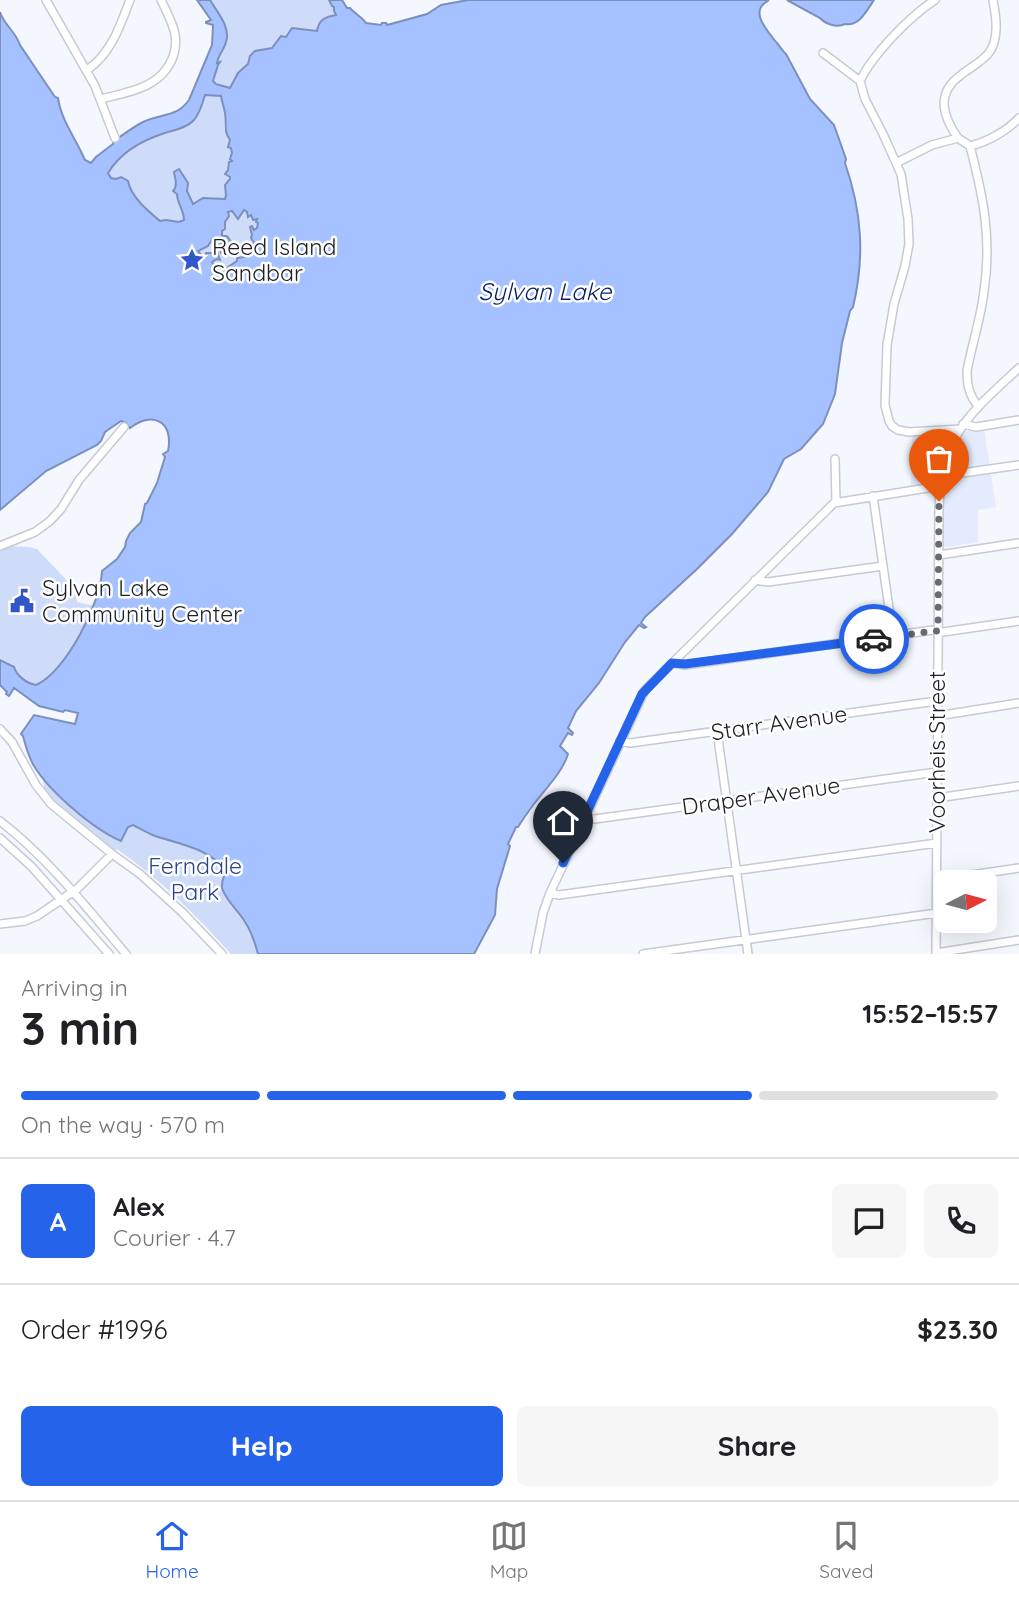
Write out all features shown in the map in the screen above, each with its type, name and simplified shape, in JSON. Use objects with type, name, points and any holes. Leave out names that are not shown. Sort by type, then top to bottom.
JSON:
[{"type":"street","points":[[46,0],[87,70],[115,138]]},
{"type":"street","points":[[87,70],[110,46],[130,0]]},
{"type":"street","points":[[101,99],[145,87],[167,70],[176,40],[162,0]]},
{"type":"street","points":[[860,81],[903,25],[935,0]]},
{"type":"street","points":[[978,406],[967,384],[967,371],[984,292],[987,222],[970,146],[958,138],[946,119],[944,107],[950,85],[989,54],[996,22],[993,0]]},
{"type":"street","points":[[823,52],[860,81],[865,99],[901,174],[909,244],[887,345],[886,411],[892,426],[909,432],[976,427],[1019,420]]},
{"type":"street","points":[[970,146],[980,144],[1016,126],[1019,118]]},
{"type":"street","points":[[896,163],[932,145],[958,138]]},
{"type":"street","name":"Voorheis Street","points":[[937,870],[940,486],[950,447],[961,427],[978,406],[1019,368]]},
{"type":"street","points":[[0,546],[35,532],[55,517],[79,480],[124,427]]},
{"type":"street","points":[[835,459],[836,502]]},
{"type":"street","points":[[942,476],[1019,465]]},
{"type":"street","points":[[535,954],[550,893],[643,692],[836,502],[940,486]]},
{"type":"street","points":[[873,496],[893,636]]},
{"type":"street","points":[[939,555],[1019,543]]},
{"type":"street","points":[[755,580],[768,582],[883,566]]},
{"type":"street","points":[[672,663],[685,664],[1019,621]]},
{"type":"street","name":"Starr Avenue","points":[[620,741],[630,743],[937,701]]},
{"type":"street","points":[[937,716],[1019,704]]},
{"type":"street","points":[[0,729],[12,742],[43,796],[140,874],[183,912],[222,954]]},
{"type":"street","points":[[717,731],[748,954]]},
{"type":"street","name":"Draper Avenue","points":[[584,817],[595,819],[937,772]]},
{"type":"street","points":[[937,798],[1019,786]]},
{"type":"street","points":[[0,821],[31,846],[126,954]]},
{"type":"street","points":[[9,828],[0,838],[32,867],[109,954]]},
{"type":"street","points":[[550,893],[559,895],[937,843]]},
{"type":"street","points":[[0,924],[25,921],[37,916],[72,892],[112,854]]},
{"type":"street","points":[[998,871],[1019,868]]},
{"type":"street","points":[[643,954],[934,913]]},
{"type":"street","name":"Voorheis Street","points":[[936,933],[936,953]]},
{"type":"street","points":[[936,953],[1019,940]]},
{"type":"shaded area","points":[[984,429],[996,507],[978,510],[978,542],[941,548],[946,467],[965,431]]},
{"type":"shaded area","points":[[943,432],[951,438],[937,480],[931,484],[911,486],[912,436]]},
{"type":"green space","points":[[210,0],[329,0],[337,15],[325,17],[317,31],[292,28],[286,37],[281,37],[272,48],[255,52],[230,88],[213,81],[227,35]]},
{"type":"green space","points":[[205,95],[221,96],[225,112],[224,129],[230,140],[232,161],[226,172],[231,179],[225,185],[225,199],[203,198],[194,204],[187,192],[187,181],[178,169],[174,172],[177,199],[184,220],[160,221],[139,203],[129,188],[128,181],[111,178],[108,173],[119,159],[139,144],[190,124]]},
{"type":"green space","points":[[231,210],[237,217],[246,210],[248,217],[251,215],[253,220],[257,219],[257,228],[255,230],[250,227],[256,251],[250,256],[237,258],[237,261],[222,272],[211,262],[219,259],[218,254],[206,253],[206,257],[198,252],[214,238],[220,244],[225,242],[234,246],[221,233]]},
{"type":"green space","points":[[10,546],[37,549],[75,589],[77,602],[94,606],[63,661],[36,685],[26,681],[0,660],[0,549]]},
{"type":"green space","name":"Ferndale Park","points":[[43,779],[79,814],[110,836],[121,841],[128,827],[133,825],[155,836],[196,849],[221,864],[227,871],[222,883],[224,893],[247,925],[258,954],[231,954],[163,885],[117,849],[114,852],[53,802],[45,793]]},
{"type":"water","name":"Sylvan Lake","points":[[197,0],[210,0],[225,25],[226,42],[213,81],[230,88],[255,51],[272,48],[281,36],[286,37],[292,28],[317,31],[323,19],[336,15],[329,0],[342,0],[347,8],[366,23],[387,25],[427,14],[441,5],[468,0],[769,0],[760,10],[761,21],[786,54],[810,99],[834,125],[846,159],[858,217],[859,270],[853,307],[842,343],[835,394],[823,424],[801,449],[784,459],[768,492],[732,534],[645,617],[641,623],[646,627],[639,625],[576,711],[568,728],[573,733],[568,733],[560,746],[568,754],[562,768],[516,827],[508,844],[510,846],[497,889],[495,915],[474,954],[258,954],[247,926],[222,888],[226,871],[213,858],[133,825],[128,827],[121,841],[85,819],[41,776],[30,759],[21,734],[34,715],[75,724],[78,713],[39,706],[14,688],[9,696],[0,685],[0,660],[14,667],[25,681],[36,685],[59,666],[70,651],[89,617],[102,571],[117,559],[130,533],[141,522],[145,504],[157,483],[165,457],[163,454],[168,451],[169,441],[165,426],[160,422],[146,420],[130,428],[121,421],[105,432],[97,445],[46,471],[0,510],[0,12],[58,98],[69,129],[85,160],[91,163],[114,141],[136,126],[184,106],[212,45],[213,25],[206,23],[211,20]],"holes":[[[205,95],[221,96],[225,111],[226,130],[230,140],[228,147],[232,153],[232,161],[229,162],[225,174],[230,177],[225,185],[225,199],[203,198],[193,204],[187,191],[188,183],[179,169],[174,172],[176,184],[173,191],[177,194],[184,220],[160,221],[136,198],[128,181],[121,177],[111,178],[108,173],[119,159],[139,144],[190,124]],[[244,210],[248,217],[251,215],[253,220],[257,219],[257,228],[254,230],[250,227],[256,251],[250,256],[237,258],[226,271],[221,272],[212,262],[220,260],[217,252],[214,255],[206,253],[206,257],[198,251],[208,246],[213,238],[221,253],[224,252],[221,243],[234,246],[227,236],[222,236],[222,231],[225,229],[228,212],[232,211],[238,219]]]},
{"type":"water","points":[[787,0],[874,0],[854,23],[838,26],[828,24]]},
{"type":"way so far","points":[[874,639],[938,631],[939,501]]},
{"type":"place","name":"Reed Island Sandbar","points":[[192,260]]},
{"type":"place","name":"Sylvan Lake Community Center","points":[[22,601]]},
{"type":"route","points":[[563,863],[642,694],[672,663],[681,665],[874,639]]}]
